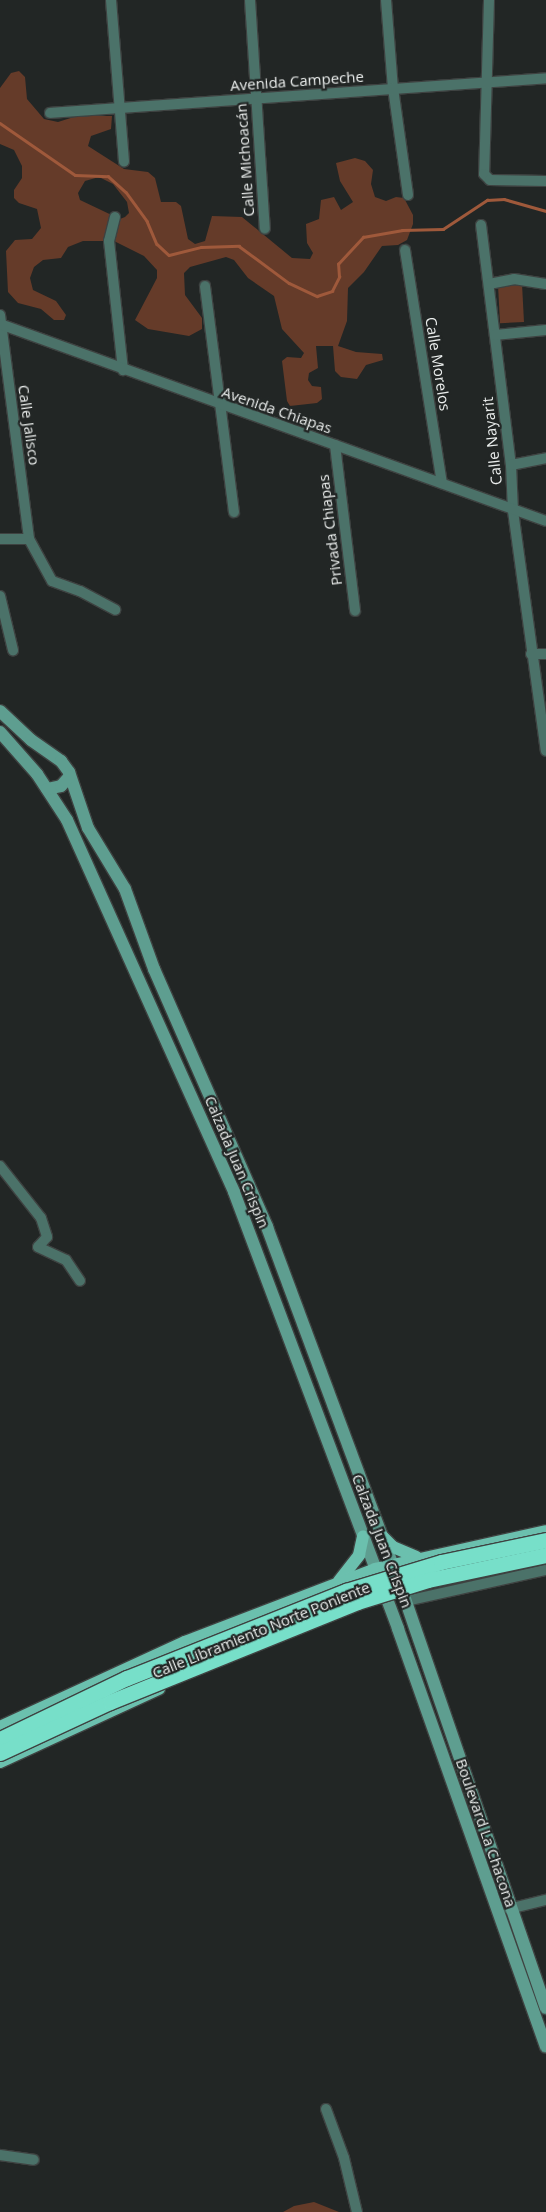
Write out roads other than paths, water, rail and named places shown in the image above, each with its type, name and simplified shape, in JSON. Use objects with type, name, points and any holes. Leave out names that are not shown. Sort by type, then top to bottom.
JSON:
[{"type":"highway","name":"Calle Libramiento Norte Poniente","points":[[0,1738],[136,1674],[346,1591],[441,1562],[546,1540]]},
{"type":"highway","name":"Calle Libramiento Norte Poniente","points":[[0,1753],[120,1698],[357,1602],[428,1580],[546,1555]]},
{"type":"main road","name":"Calzada Juan Crispin","points":[[0,711],[31,740],[61,761],[70,776],[94,842],[125,889],[154,969],[267,1227],[404,1597]]},
{"type":"main road","name":"Calzada Juan Crispin","points":[[0,732],[37,774],[81,848],[234,1192],[398,1629]]},
{"type":"main road","points":[[37,774],[46,762],[61,761]]},
{"type":"main road","points":[[47,789],[61,786],[70,776]]},
{"type":"main road","name":"Calle Libramiento Norte Poniente","points":[[0,1727],[160,1654],[375,1569],[419,1557],[546,1531]]},
{"type":"main road","points":[[380,1534],[392,1547],[419,1557]]},
{"type":"main road","points":[[334,1586],[349,1572],[358,1555],[362,1536]]},
{"type":"main road","name":"Calle Libramiento Norte Poniente","points":[[0,1762],[160,1689],[386,1598],[404,1597],[546,1562]]},
{"type":"main road","name":"Boulevard La Chacona","points":[[404,1597],[546,2048]]},
{"type":"main road","name":"Boulevard La Chacona","points":[[398,1629],[499,1898],[509,1909],[546,2008]]},
{"type":"street","points":[[111,0],[118,109],[124,161]]},
{"type":"street","name":"Calle Michoacán","points":[[250,0],[266,229]]},
{"type":"street","points":[[386,0],[393,88],[408,195]]},
{"type":"street","points":[[489,0],[486,82],[486,178],[546,181]]},
{"type":"street","name":"Avenida Campeche","points":[[50,113],[546,78]]},
{"type":"street","points":[[115,217],[109,241],[123,370]]},
{"type":"street","name":"Calle Nayarit","points":[[481,225],[511,465],[513,511],[531,654],[546,751]]},
{"type":"street","name":"Calle Morelos","points":[[405,250],[442,483]]},
{"type":"street","points":[[489,284],[514,279],[546,284]]},
{"type":"street","points":[[205,286],[234,512]]},
{"type":"street","name":"Calle Jalisco","points":[[0,315],[29,539]]},
{"type":"street","name":"Avenida Chiapas","points":[[0,324],[219,406],[335,445],[442,483],[513,511],[546,521]]},
{"type":"street","points":[[495,335],[546,330]]},
{"type":"street","name":"Privada Chiapas","points":[[335,445],[355,611]]},
{"type":"street","points":[[511,465],[546,458]]},
{"type":"street","points":[[0,538],[29,539],[52,581],[80,591],[115,610]]},
{"type":"street","points":[[0,596],[13,650]]},
{"type":"street","points":[[531,654],[546,654]]},
{"type":"street","points":[[0,1166],[41,1218],[46,1237],[38,1246],[66,1260],[80,1281]]},
{"type":"street","points":[[404,1597],[546,1570]]},
{"type":"street","points":[[509,1909],[546,1900]]},
{"type":"street","points":[[326,2109],[344,2158],[357,2212]]},
{"type":"street","points":[[0,2155],[34,2160]]},
{"type":"waterway","points":[[0,123],[75,175],[108,176],[126,192],[147,221],[157,244],[169,255],[201,247],[239,246],[289,283],[317,296],[332,291],[339,277],[338,264],[363,237],[402,230],[443,229],[487,200],[504,199],[546,211]]}]
